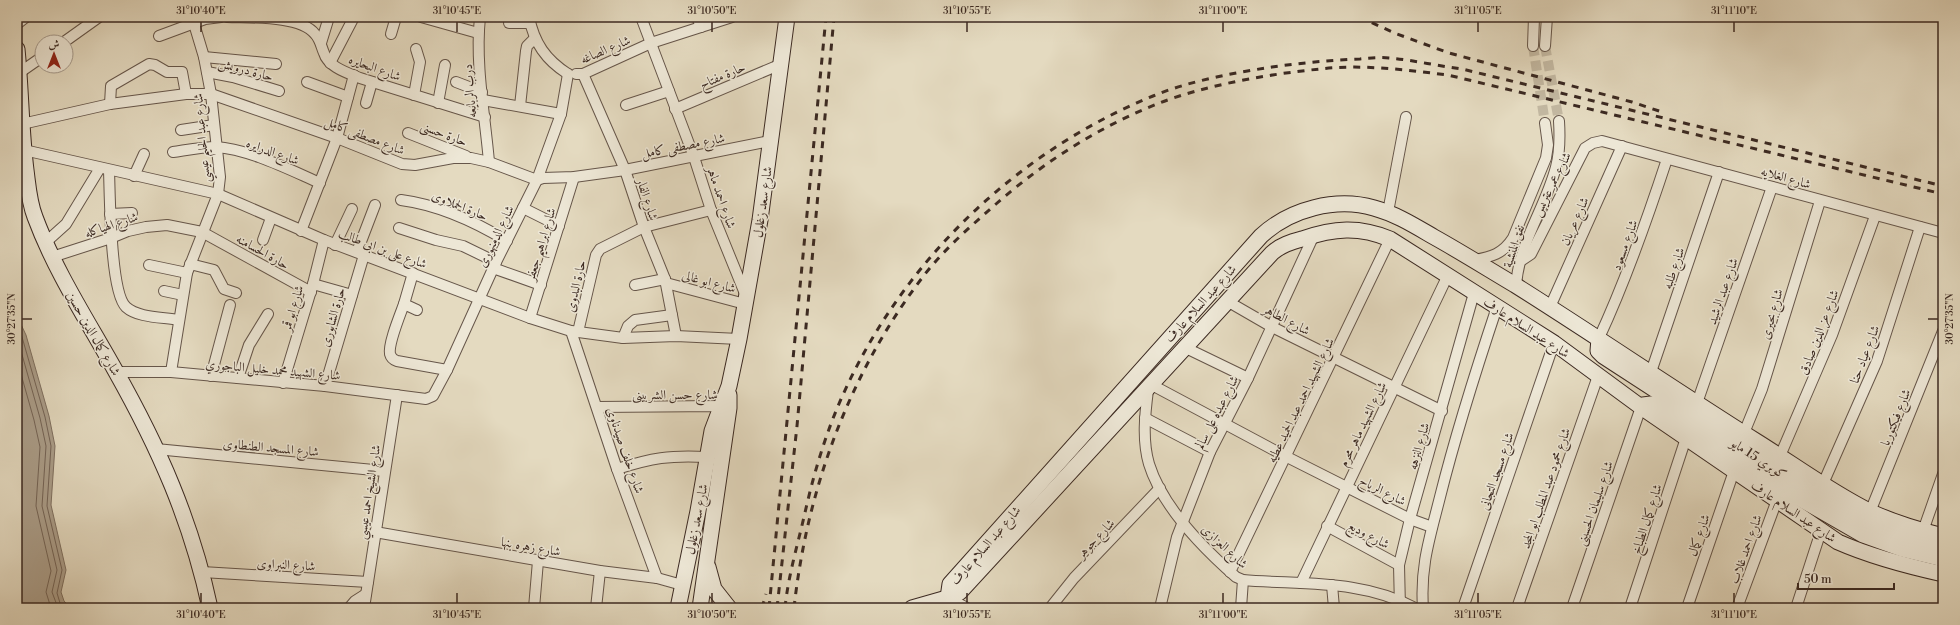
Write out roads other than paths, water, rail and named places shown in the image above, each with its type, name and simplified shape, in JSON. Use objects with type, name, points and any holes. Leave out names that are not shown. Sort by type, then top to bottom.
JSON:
[{"type":"main road","name":"شارع سعد زغلول","points":[[700,608],[708,556],[725,407],[739,339],[760,220],[779,65],[787,17]]},
{"type":"main road","name":"شارع كمال الدين حسين","points":[[17,49],[24,150],[30,198],[35,217],[52,257],[116,372],[156,449],[180,501],[202,572],[210,608]]},
{"type":"main road","name":"شارع عبد السلام عارف","points":[[948,598],[950,584],[1122,389],[1268,228],[1294,214],[1323,206],[1349,204],[1372,207],[1388,212],[1409,222],[1474,260],[1651,372],[1690,413],[1744,433],[1780,456],[1822,486],[1870,512],[1923,531],[1943,536]]},
{"type":"main road","points":[[1320,233],[1330,224],[1331,216],[1328,210],[1323,206]]},
{"type":"main road","points":[[1363,231],[1360,220],[1361,216],[1364,211],[1372,207]]},
{"type":"main road","name":"شارع عبد السلام عارف","points":[[948,598],[960,592],[1278,248],[1320,233],[1349,229],[1375,232],[1390,239],[1448,275],[1554,343],[1641,407],[1838,542],[1876,557],[1943,574]]},
{"type":"main road","name":"كوبري 15 مايو","points":[[1599,338],[1598,350],[1603,356],[1853,518],[1886,532],[1943,548]]},
{"type":"main road","points":[[1150,358],[1148,364],[1150,370],[1156,373],[1165,370]]},
{"type":"main road","points":[[1122,389],[1132,392],[1135,399],[1134,405]]},
{"type":"main road","name":"كوبري 15 مايو","points":[[1641,407],[1646,404],[1655,405],[1690,413],[1797,497],[1863,535],[1902,549],[1943,559]]},
{"type":"main road","name":"شارع سعد زغلول","points":[[678,608],[698,511],[712,431],[725,407]]},
{"type":"main road","points":[[708,556],[709,573],[714,589],[729,608]]},
{"type":"main road","points":[[912,608],[948,598]]},
{"type":"street","points":[[17,24],[26,17]]},
{"type":"street","points":[[74,35],[99,17]]},
{"type":"street","points":[[159,36],[194,19],[221,17]]},
{"type":"street","name":"شارع البحايره","points":[[227,17],[267,18],[283,20],[305,26],[315,34],[330,63],[372,82],[485,117]]},
{"type":"street","points":[[321,43],[329,17]]},
{"type":"street","points":[[330,63],[354,17]]},
{"type":"street","points":[[391,34],[396,17]]},
{"type":"street","points":[[421,17],[478,33]]},
{"type":"street","name":"درب الربايعه","points":[[480,17],[478,33],[489,162]]},
{"type":"street","name":"شارع احمد ماهر","points":[[641,17],[694,156],[711,210],[746,300]]},
{"type":"street","points":[[697,17],[701,27]]},
{"type":"street","name":"شارع الصاغه","points":[[568,74],[583,74],[651,43],[732,17]]},
{"type":"street","points":[[1533,46],[1534,17]]},
{"type":"street","points":[[1545,46],[1547,17]]},
{"type":"street","name":"شارع عبد الحليم عيسي","points":[[171,372],[183,295],[189,268],[218,194],[219,167],[211,94],[204,57],[194,19]]},
{"type":"street","points":[[509,23],[529,20],[534,38],[542,52],[557,67],[568,74]]},
{"type":"street","points":[[520,106],[526,51],[530,41],[534,38]]},
{"type":"street","points":[[414,95],[420,62],[416,49]]},
{"type":"street","points":[[204,57],[276,64]]},
{"type":"street","points":[[19,73],[34,63]]},
{"type":"street","points":[[110,104],[111,86],[148,64],[155,65],[167,72],[182,72],[186,94]]},
{"type":"street","points":[[438,103],[445,65]]},
{"type":"street","name":"حارة مفتاح","points":[[675,109],[779,65]]},
{"type":"street","name":"حارة درويش","points":[[207,72],[234,77],[279,91]]},
{"type":"street","name":"شارع الدمنهورى","points":[[426,399],[433,396],[447,370],[494,265],[537,180],[561,114],[568,74]]},
{"type":"street","name":"شارع الفار","points":[[583,74],[625,170],[644,227],[666,281],[676,336]]},
{"type":"street","points":[[301,231],[337,138],[354,75]]},
{"type":"street","points":[[307,82],[348,97]]},
{"type":"street","points":[[366,103],[372,82]]},
{"type":"street","points":[[456,82],[483,96],[520,106],[561,114]]},
{"type":"street","points":[[626,105],[669,91]]},
{"type":"street","name":"شارع مصطفى كامل","points":[[22,124],[110,104],[186,94],[211,94],[337,138],[402,164],[415,165],[453,158],[471,158],[489,162],[537,180],[543,178],[574,177],[625,170],[770,141]]},
{"type":"street","points":[[1388,212],[1406,117]]},
{"type":"street","name":"نفق المنشية","points":[[1516,286],[1519,262],[1556,168],[1559,151],[1559,122]]},
{"type":"street","name":"نفق المنشية","points":[[1474,260],[1499,253],[1507,247],[1513,238],[1546,158],[1548,145],[1545,123]]},
{"type":"street","points":[[181,130],[214,125]]},
{"type":"street","name":"حارة حسنى","points":[[408,133],[471,158]]},
{"type":"street","name":"شارع عمر عتريس","points":[[1519,262],[1531,254],[1585,148],[1593,143],[1602,141],[1622,146]]},
{"type":"street","name":"شارع الغلايه","points":[[1622,146],[1875,216],[1943,233]]},
{"type":"street","name":"شارع عريان","points":[[1550,307],[1622,146]]},
{"type":"street","points":[[173,152],[216,147]]},
{"type":"street","name":"شارع الدرايره","points":[[216,147],[266,160],[320,183]]},
{"type":"street","name":"شارع على بن ابى طالب","points":[[24,150],[218,194],[335,245],[530,318],[574,331],[623,338],[676,336],[739,339]]},
{"type":"street","points":[[134,176],[144,154]]},
{"type":"street","name":"شارع مسعود","points":[[1599,338],[1620,292],[1642,235],[1667,159]]},
{"type":"street","points":[[104,169],[118,292],[124,306],[140,313],[179,320]]},
{"type":"street","points":[[46,242],[66,224],[104,169]]},
{"type":"street","name":"شارع طلبه","points":[[1651,372],[1719,172]]},
{"type":"street","name":"شارع ابراهيم جعفر","points":[[530,318],[574,177]]},
{"type":"street","name":"شارع عبد الرشيد","points":[[1690,413],[1772,187]]},
{"type":"street","name":"حارة الحملاوى","points":[[401,200],[432,206],[450,212],[486,228],[507,241]]},
{"type":"street","name":"شارع بحيرى","points":[[1744,433],[1762,389],[1820,201]]},
{"type":"street","name":"حارة الشابورى","points":[[325,386],[352,295],[360,254],[375,205]]},
{"type":"street","points":[[523,208],[559,226]]},
{"type":"street","points":[[335,245],[352,209]]},
{"type":"street","name":"حارة البدوى","points":[[574,331],[597,252],[600,249],[644,227],[711,210]]},
{"type":"street","points":[[110,214],[132,213]]},
{"type":"street","name":"شارع عز الدين صادق","points":[[1780,456],[1832,335],[1875,216]]},
{"type":"street","points":[[263,240],[271,218]]},
{"type":"street","name":"شارع الهياكله","points":[[52,257],[146,226],[167,225],[202,232]]},
{"type":"street","name":"شارع عياد حنا","points":[[1822,486],[1877,361],[1920,227]]},
{"type":"street","points":[[399,228],[436,240],[463,246],[494,265],[541,285]]},
{"type":"street","name":"حارة الحسامنه","points":[[202,232],[312,288],[352,295]]},
{"type":"street","name":"شارع عبده على سالم","points":[[1160,608],[1181,522],[1210,452],[1320,233]]},
{"type":"street","name":"شارع الشهيد احمد عبد الحميد عطيه","points":[[1230,572],[1335,358],[1390,239]]},
{"type":"street","name":"شارع ابو قمر","points":[[283,383],[312,288],[324,240]]},
{"type":"street","points":[[149,264],[214,270],[224,289],[236,293]]},
{"type":"street","points":[[413,273],[394,333],[390,353],[394,360],[447,370]]},
{"type":"street","name":"شارع الشهيد ماهر محرم","points":[[1301,583],[1448,275]]},
{"type":"street","points":[[635,285],[666,281]]},
{"type":"street","name":"شارع ابو غالى","points":[[666,281],[746,300]]},
{"type":"street","points":[[164,291],[183,295]]},
{"type":"street","name":"شارع النزهه","points":[[1400,604],[1400,565],[1410,519],[1442,411],[1474,293]]},
{"type":"street","name":"شارع الطاهر","points":[[1227,302],[1272,327],[1442,411]]},
{"type":"street","points":[[404,304],[417,310]]},
{"type":"street","points":[[211,376],[230,305]]},
{"type":"street","points":[[1423,608],[1423,562],[1456,433],[1497,307]]},
{"type":"street","points":[[238,378],[249,345],[268,314]]},
{"type":"street","points":[[623,338],[628,326],[635,320],[672,315]]},
{"type":"street","name":"شارع خلف صيدناوى","points":[[574,331],[617,469],[657,578]]},
{"type":"street","name":"شارع فيكتوريا","points":[[1870,512],[1943,331]]},
{"type":"street","name":"شارع مسجد التجانى","points":[[1463,608],[1554,343]]},
{"type":"street","points":[[1186,348],[1248,378]]},
{"type":"street","name":"شارع الشهيد محمد خليل الباجوري","points":[[116,372],[171,372],[325,386],[426,399]]},
{"type":"street","name":"شارع محمود عبد المطلب ابو المجد","points":[[1517,608],[1598,376]]},
{"type":"street","name":"شارع الرياح","points":[[1150,388],[1225,424],[1410,519],[1432,527]]},
{"type":"street","name":"شارع العزازى","points":[[1150,388],[1145,418],[1145,442],[1149,464],[1160,488],[1181,522],[1230,572],[1243,580],[1332,585],[1376,591],[1400,604],[1415,608]]},
{"type":"street","name":"شارع الشيخ احمد عيسي","points":[[364,608],[384,471],[397,395]]},
{"type":"street","name":"شارع حسن الشربينى","points":[[597,406],[725,407]]},
{"type":"street","name":"شارع سليمان الحسينى","points":[[1572,608],[1641,407]]},
{"type":"street","points":[[1145,418],[1210,452]]},
{"type":"street","name":"شارع كمال الطباخ","points":[[1630,608],[1686,438]]},
{"type":"street","name":"شارع المسجد الطنطاوى","points":[[156,449],[384,471]]},
{"type":"street","points":[[617,469],[660,457],[683,456],[707,458]]},
{"type":"street","name":"شارع كمال","points":[[1687,608],[1734,471]]},
{"type":"street","points":[[1923,531],[1943,474]]},
{"type":"street","name":"شارع جوهر","points":[[1050,608],[1074,578],[1160,488]]},
{"type":"street","name":"شارع احمد غلاب","points":[[1737,608],[1777,500]]},
{"type":"street","name":"شارع وديع","points":[[1327,526],[1400,565]]},
{"type":"street","points":[[1796,608],[1821,531]]},
{"type":"street","name":"شارع زهره بنها","points":[[375,532],[538,561],[657,578],[682,586]]},
{"type":"street","points":[[534,608],[538,561]]},
{"type":"street","points":[[596,608],[600,571]]},
{"type":"street","name":"شارع النبراوى","points":[[202,572],[368,582]]},
{"type":"street","points":[[1241,608],[1243,580]]},
{"type":"street","points":[[1332,585],[1334,608]]},
{"type":"street","points":[[349,608],[360,596],[366,594]]},
{"type":"street","points":[[948,598],[967,608]]},
{"type":"water","points":[[17,316],[26,335],[49,416],[55,446],[51,505],[66,570],[61,592],[64,601],[71,608],[17,608]]},
{"type":"tunnel","points":[[1533,46],[1545,123]]},
{"type":"tunnel","points":[[1545,46],[1559,121]]},
{"type":"railway","points":[[769,608],[826,17]]},
{"type":"railway","points":[[777,608],[797,426],[834,17]]},
{"type":"railway","points":[[1359,17],[1397,34],[1449,53],[1632,102],[1662,112]]},
{"type":"railway","points":[[785,608],[790,573],[812,483],[833,418],[847,386],[872,338],[902,293],[936,251],[973,212],[1014,177],[1058,146],[1104,119],[1153,96],[1181,86],[1211,78],[1272,67],[1370,58],[1398,59],[1462,69],[1943,186]]},
{"type":"railway","points":[[794,608],[800,564],[809,520],[821,477],[836,434],[853,393],[873,353],[896,315],[922,278],[948,248],[976,221],[1052,160],[1092,135],[1113,124],[1135,113],[1176,97],[1216,86],[1259,77],[1336,68],[1368,67],[1448,75],[1943,194]]},
{"type":"railway","points":[[762,608],[766,594]]}]
